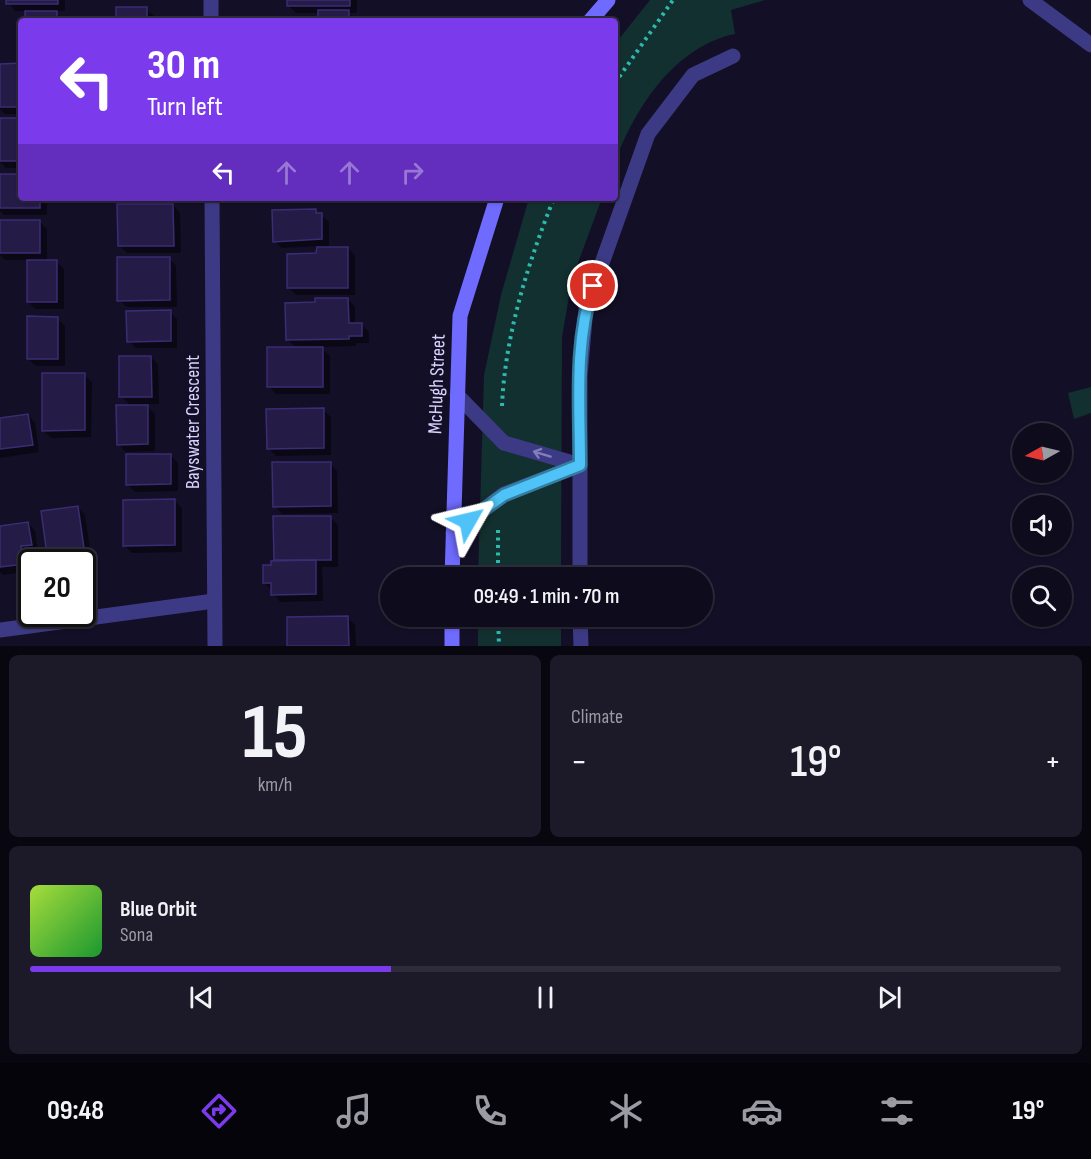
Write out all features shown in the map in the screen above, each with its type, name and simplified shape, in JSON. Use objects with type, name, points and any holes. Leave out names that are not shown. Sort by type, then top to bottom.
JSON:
[{"type":"main road","points":[[593,18],[608,0]]},
{"type":"main road","name":"McHugh Street","points":[[452,567],[460,316],[496,201]]},
{"type":"main road","points":[[452,627],[452,646]]},
{"type":"street","points":[[211,0],[211,18]]},
{"type":"street","points":[[1030,0],[1091,45]]},
{"type":"street","points":[[580,567],[579,376],[586,308],[648,134],[693,75],[733,56]]},
{"type":"street","name":"Bayswater Crescent","points":[[212,201],[215,646]]},
{"type":"street","points":[[456,394],[501,440],[580,465]]},
{"type":"street","points":[[453,533],[499,498],[580,465]]},
{"type":"street","points":[[0,630],[214,601]]},
{"type":"street","points":[[580,627],[581,646]]},
{"type":"path","points":[[618,79],[673,0]]},
{"type":"path","points":[[501,440],[503,379],[530,257],[553,201]]},
{"type":"path","points":[[498,567],[499,498]]},
{"type":"path","points":[[498,627],[499,646]]},
{"type":"green space","points":[[650,0],[765,0],[731,10],[735,34],[713,41],[694,51],[660,82],[634,121],[618,154],[618,40]]},
{"type":"green space","points":[[528,201],[601,201],[572,279],[562,337],[561,567],[478,567],[484,375],[501,295]]},
{"type":"green space","points":[[1091,387],[1091,413],[1074,419],[1068,393]]},
{"type":"green space","points":[[478,627],[561,627],[561,646],[478,646]]},
{"type":"building","points":[[6,0],[58,0],[58,4],[6,4]]},
{"type":"building","points":[[287,0],[350,0],[350,6],[287,6]]},
{"type":"building","points":[[116,7],[147,7],[147,18],[116,18]]},
{"type":"building","points":[[318,10],[349,10],[349,18],[318,18]]},
{"type":"building","points":[[25,11],[57,11],[57,18],[25,18]]},
{"type":"building","points":[[18,63],[18,107],[0,107],[0,64]]},
{"type":"building","points":[[0,118],[18,118],[18,161],[0,161]]},
{"type":"building","points":[[0,174],[18,174],[18,201],[40,201],[40,208],[0,208]]},
{"type":"building","points":[[117,204],[173,204],[174,246],[118,246]]},
{"type":"building","points":[[316,209],[316,213],[322,213],[322,239],[273,242],[272,210]]},
{"type":"building","points":[[0,220],[40,220],[40,253],[0,253]]},
{"type":"building","points":[[317,247],[348,247],[348,288],[287,288],[287,254],[316,253]]},
{"type":"building","points":[[117,257],[170,257],[170,300],[117,301]]},
{"type":"building","points":[[27,260],[57,260],[57,302],[27,302]]},
{"type":"building","points":[[315,298],[348,298],[349,323],[362,323],[362,336],[349,336],[349,339],[286,340],[285,303],[315,302]]},
{"type":"building","points":[[171,310],[171,341],[127,342],[126,311]]},
{"type":"building","points":[[27,316],[58,317],[58,359],[27,359]]},
{"type":"building","points":[[267,347],[323,347],[323,387],[267,387]]},
{"type":"building","points":[[119,356],[151,356],[152,397],[119,397]]},
{"type":"building","points":[[42,373],[85,373],[85,430],[42,431]]},
{"type":"building","points":[[116,405],[148,405],[148,444],[117,445]]},
{"type":"building","points":[[324,408],[324,448],[267,449],[266,409]]},
{"type":"building","points":[[28,414],[33,445],[0,449],[0,418]]},
{"type":"building","points":[[126,454],[171,454],[171,484],[126,485]]},
{"type":"building","points":[[272,462],[331,462],[331,506],[273,507]]},
{"type":"building","points":[[175,499],[175,545],[123,546],[123,500]]},
{"type":"building","points":[[78,506],[84,549],[46,549],[41,511]]},
{"type":"building","points":[[273,516],[331,516],[331,560],[274,560]]},
{"type":"building","points":[[28,522],[32,545],[21,546],[22,549],[18,549],[18,565],[0,567],[0,526]]},
{"type":"building","points":[[316,560],[316,594],[271,595],[271,583],[263,583],[263,565],[271,565],[271,561]]},
{"type":"building","points":[[348,616],[349,646],[287,646],[287,617]]},
{"type":"route","points":[[468,521],[504,495],[580,465],[579,376],[586,308],[593,286]]}]
